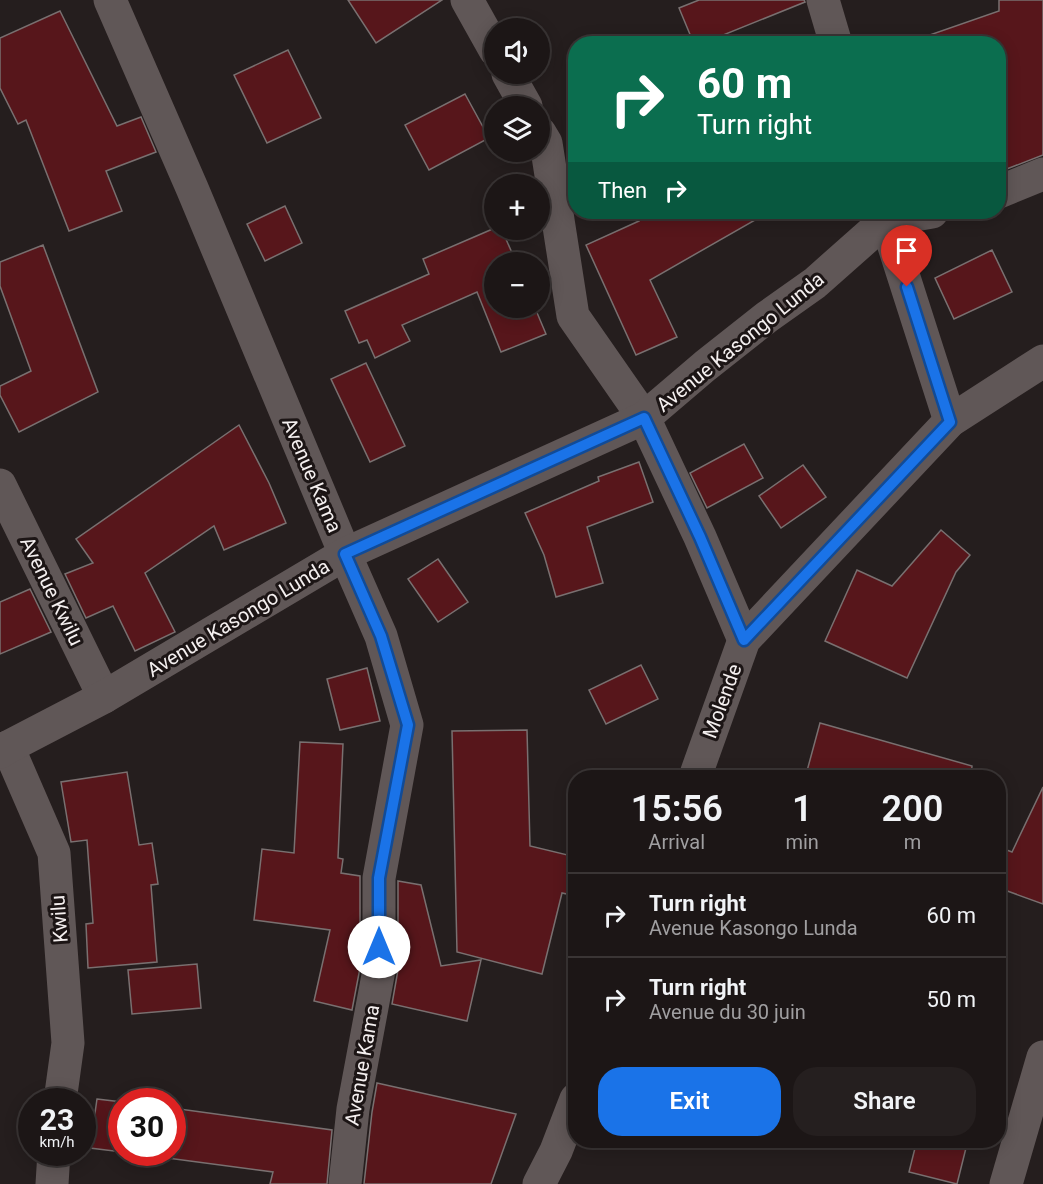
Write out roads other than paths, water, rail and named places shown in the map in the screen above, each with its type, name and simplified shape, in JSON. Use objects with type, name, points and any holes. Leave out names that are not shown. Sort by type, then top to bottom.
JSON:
[{"type":"street","name":"Avenue Kama","points":[[110,0],[381,636],[408,725],[379,878],[379,970],[353,1109],[345,1184]]},
{"type":"street","points":[[468,0],[484,30]]},
{"type":"street","points":[[823,0],[834,36]]},
{"type":"street","points":[[549,162],[573,316],[644,418],[700,537],[744,640]]},
{"type":"street","points":[[1006,189],[1043,174]]},
{"type":"street","name":"Avenue Kasongo Lunda","points":[[4,749],[104,697],[345,554],[644,418],[767,317],[815,283],[882,219]]},
{"type":"street","points":[[886,219],[950,422]]},
{"type":"street","name":"Molende","points":[[698,770],[744,640],[950,422],[1043,361]]},
{"type":"street","name":"Avenue Kwilu","points":[[0,485],[104,697]]},
{"type":"street","name":"Kwilu","points":[[4,749],[54,853],[68,1043],[62,1088]]},
{"type":"street","points":[[1006,1184],[1043,1057]]},
{"type":"street","points":[[539,1184],[556,1151],[568,1120]]},
{"type":"street","points":[[52,1184],[53,1166]]}]
